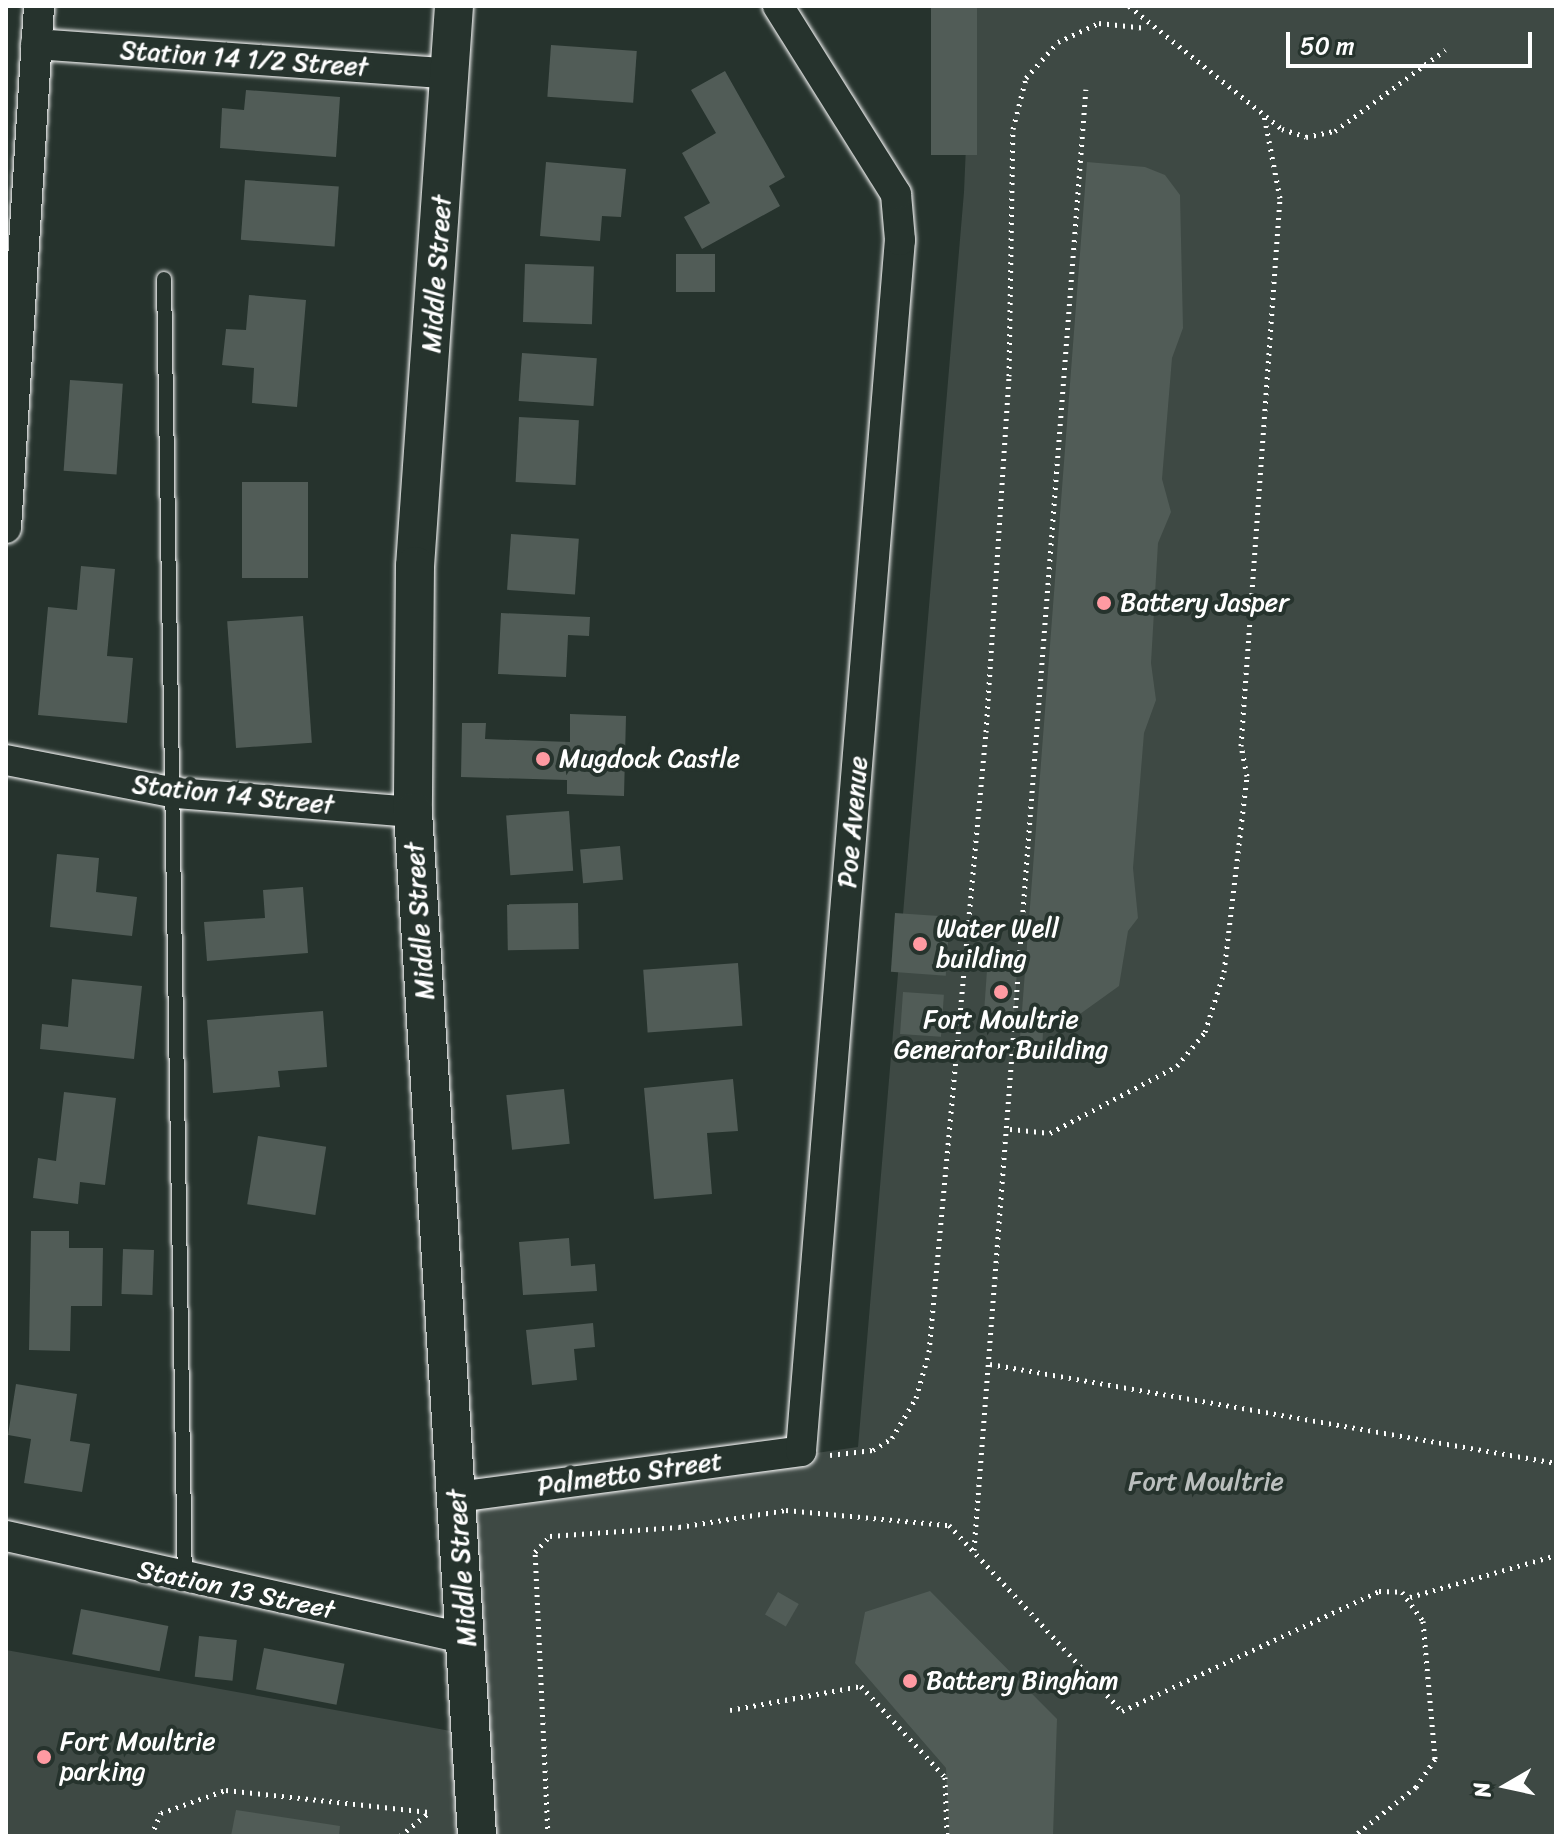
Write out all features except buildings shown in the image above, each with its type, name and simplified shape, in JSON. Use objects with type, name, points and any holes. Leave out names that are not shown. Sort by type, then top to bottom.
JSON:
[{"type":"street","points":[[6,528],[39,6]]},
{"type":"street","name":"Middle Street","points":[[454,6],[415,566],[413,812],[477,1836]]},
{"type":"street","name":"Poe Avenue","points":[[778,6],[896,194],[900,240],[801,1451]]},
{"type":"street","name":"Station 14 1/2 Street","points":[[36,44],[451,74]]},
{"type":"street","name":"Station 14 Street","points":[[6,760],[176,793],[413,812]]},
{"type":"street","name":"Palmetto Street","points":[[458,1497],[801,1451]]},
{"type":"street","name":"Station 13 Street","points":[[6,1536],[185,1580],[467,1639]]},
{"type":"lane","points":[[164,279],[165,646],[176,793],[185,1580]]},
{"type":"path","points":[[1129,6],[1147,28],[1264,115],[1306,137],[1335,131],[1445,50]]},
{"type":"path","points":[[801,1451],[849,1455],[892,1438],[916,1398],[929,1352],[986,732],[1009,376],[1013,129],[1026,78],[1058,42],[1099,23],[1147,28]]},
{"type":"path","points":[[974,1551],[1010,1129],[1086,89]]},
{"type":"path","points":[[1010,1129],[1050,1133],[1177,1066],[1205,1032],[1224,972],[1247,776],[1241,746],[1280,198],[1264,115]]},
{"type":"path","points":[[990,1364],[1556,1463]]},
{"type":"path","points":[[548,1836],[532,1569],[550,1536],[786,1510],[949,1525],[1122,1711],[1379,1591],[1410,1597],[1556,1555]]},
{"type":"path","points":[[1354,1836],[1416,1787],[1435,1759],[1423,1621],[1410,1597]]},
{"type":"path","points":[[730,1710],[861,1686],[945,1777],[947,1836]]},
{"type":"path","points":[[151,1836],[161,1813],[226,1790],[429,1812],[400,1836]]},
{"type":"green space","name":"Fort Moultrie","points":[[972,6],[1556,6],[1556,1836],[6,1836],[6,1650],[478,1736],[465,1503],[858,1447],[964,192]]},
{"type":"place","name":"Battery Jasper","points":[[1104,603]]},
{"type":"place","name":"Mugdock Castle","points":[[543,759]]},
{"type":"place","name":"Water Well building","points":[[920,944]]},
{"type":"place","name":"Fort Moultrie Generator Building","points":[[1001,992]]},
{"type":"place","name":"Battery Bingham","points":[[910,1681]]},
{"type":"place","name":"Fort Moultrie parking","points":[[44,1757]]}]
